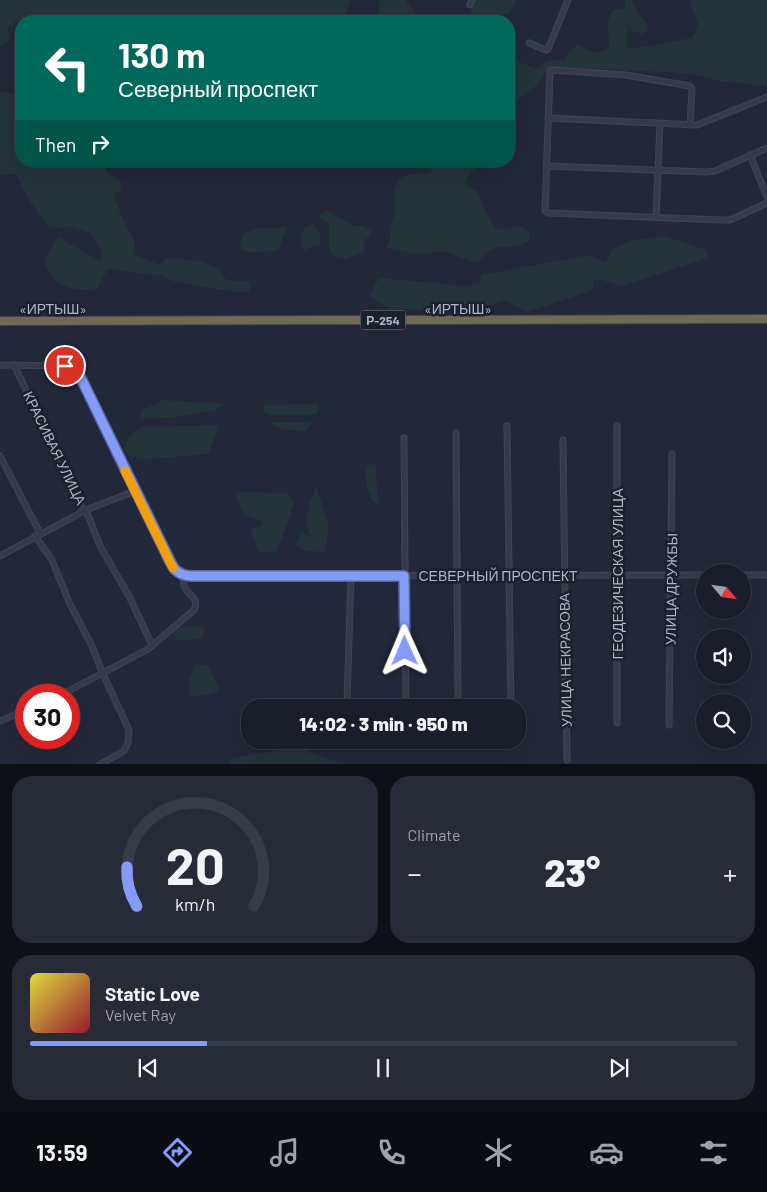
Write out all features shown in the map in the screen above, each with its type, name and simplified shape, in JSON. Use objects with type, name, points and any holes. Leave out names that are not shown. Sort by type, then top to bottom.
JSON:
[{"type":"highway","name":"«ИРТЫШ»","points":[[0,321],[767,319]]},
{"type":"street","points":[[528,43],[546,50],[548,49],[568,0]]},
{"type":"street","points":[[690,125],[692,89],[690,86],[626,75],[553,70],[549,74],[545,211],[548,213],[730,220],[767,203]]},
{"type":"street","points":[[548,118],[690,125],[701,124],[766,98],[767,105]]},
{"type":"street","points":[[656,217],[660,124]]},
{"type":"street","points":[[547,166],[658,171],[715,171],[767,148]]},
{"type":"street","points":[[750,155],[767,197]]},
{"type":"street","points":[[0,365],[65,366],[78,372],[174,568],[183,575],[183,584],[196,601],[194,610],[152,645],[80,684]]},
{"type":"street","name":"КРАСИВАЯ УЛИЦА","points":[[14,365],[82,508],[86,510],[135,491]]},
{"type":"street","points":[[508,426],[511,699]]},
{"type":"street","name":"ГЕОДЕЗИЧЕСКАЯ УЛИЦА","points":[[617,426],[617,723]]},
{"type":"street","points":[[456,434],[458,699]]},
{"type":"street","points":[[404,438],[406,699]]},
{"type":"street","name":"УЛИЦА НЕКРАСОВА","points":[[563,440],[567,760]]},
{"type":"street","name":"УЛИЦА ДРУЖБЫ","points":[[669,725],[672,454]]},
{"type":"street","points":[[0,456],[40,534]]},
{"type":"street","points":[[0,556],[86,510],[100,546],[129,596],[152,645]]},
{"type":"street","points":[[35,536],[52,560],[69,602],[92,646],[130,733],[124,751],[99,764]]},
{"type":"street","name":"СЕВЕРНЫЙ ПРОСПЕКТ","points":[[183,575],[696,575]]},
{"type":"street","points":[[751,575],[767,575]]},
{"type":"street","points":[[347,699],[351,576]]},
{"type":"street","points":[[0,721],[15,715]]},
{"type":"shaded area","points":[[0,0],[350,0],[346,15],[15,15],[15,23],[8,28],[10,40],[0,46]]},
{"type":"shaded area","points":[[380,0],[405,0],[418,15],[380,15],[378,6]]},
{"type":"shaded area","points":[[475,0],[517,0],[509,14],[471,15],[470,13]]},
{"type":"shaded area","points":[[625,0],[631,0],[639,15],[645,21],[648,30],[642,34],[632,31],[629,24],[625,25],[627,30],[627,47],[632,49],[691,38],[696,32],[698,23],[691,0],[767,0],[767,86],[725,82],[686,73],[554,67],[546,70],[540,81],[531,90],[515,100],[515,60],[537,69],[547,61],[565,60],[568,53],[577,45],[593,52],[601,52],[609,46],[608,27],[612,12],[625,7]]},
{"type":"shaded area","points":[[0,92],[15,93],[15,167],[105,167],[106,172],[121,182],[122,190],[113,194],[123,220],[135,242],[134,254],[160,265],[166,258],[191,260],[208,264],[222,273],[226,280],[240,282],[246,280],[250,284],[249,293],[176,282],[162,276],[108,269],[95,291],[62,285],[50,274],[44,259],[58,237],[100,261],[102,251],[90,233],[70,227],[50,229],[29,200],[16,174],[0,175]]},
{"type":"shaded area","points":[[433,167],[475,167],[465,181],[465,184],[478,193],[494,226],[499,230],[509,227],[523,227],[529,233],[529,240],[513,247],[497,246],[478,262],[469,261],[445,252],[415,254],[395,251],[386,247],[391,237],[390,230],[395,212],[394,187],[403,177],[420,172],[424,174],[430,173]]},
{"type":"shaded area","points":[[328,211],[353,226],[363,226],[372,231],[367,239],[363,240],[365,244],[364,252],[345,259],[334,257],[329,249],[329,223],[320,219],[318,215]]},
{"type":"shaded area","points":[[313,224],[320,234],[320,246],[314,245],[306,250],[300,247],[304,227]]},
{"type":"shaded area","points":[[287,227],[278,250],[249,253],[240,248],[243,234],[260,228]]},
{"type":"shaded area","points":[[665,236],[706,250],[708,258],[623,286],[598,279],[593,281],[593,290],[527,312],[504,300],[471,311],[390,309],[369,296],[379,278],[465,286],[481,282],[481,275],[589,255],[606,263],[612,249],[631,241]]},
{"type":"shaded area","points":[[163,400],[223,404],[214,411],[167,418],[140,419],[141,411]]},
{"type":"shaded area","points":[[316,404],[319,409],[317,413],[310,415],[269,415],[263,411],[265,405]]},
{"type":"shaded area","points":[[274,422],[311,422],[307,431],[283,430],[270,424]]},
{"type":"shaded area","points":[[219,425],[209,454],[140,460],[127,454],[124,448],[128,438],[140,427]]},
{"type":"shaded area","points":[[376,464],[377,491],[380,502],[378,504],[372,501],[367,488],[366,478],[368,465]]},
{"type":"shaded area","points":[[316,486],[329,527],[325,552],[307,551],[296,545],[301,532],[311,537],[306,522],[309,505]]},
{"type":"shaded area","points":[[235,493],[287,493],[294,504],[277,551],[259,553],[251,529],[263,525],[260,520],[244,515]]},
{"type":"shaded area","points":[[181,627],[204,627],[203,638],[179,641],[172,634]]},
{"type":"shaded area","points":[[195,664],[208,666],[219,689],[213,694],[190,697],[188,683]]},
{"type":"shaded area","points":[[285,749],[302,749],[348,764],[229,764],[232,758]]},
{"type":"slow traffic","points":[[125,471],[173,568]]},
{"type":"route","points":[[65,366],[78,372],[135,491],[178,573],[185,576],[404,576],[405,651]]}]
